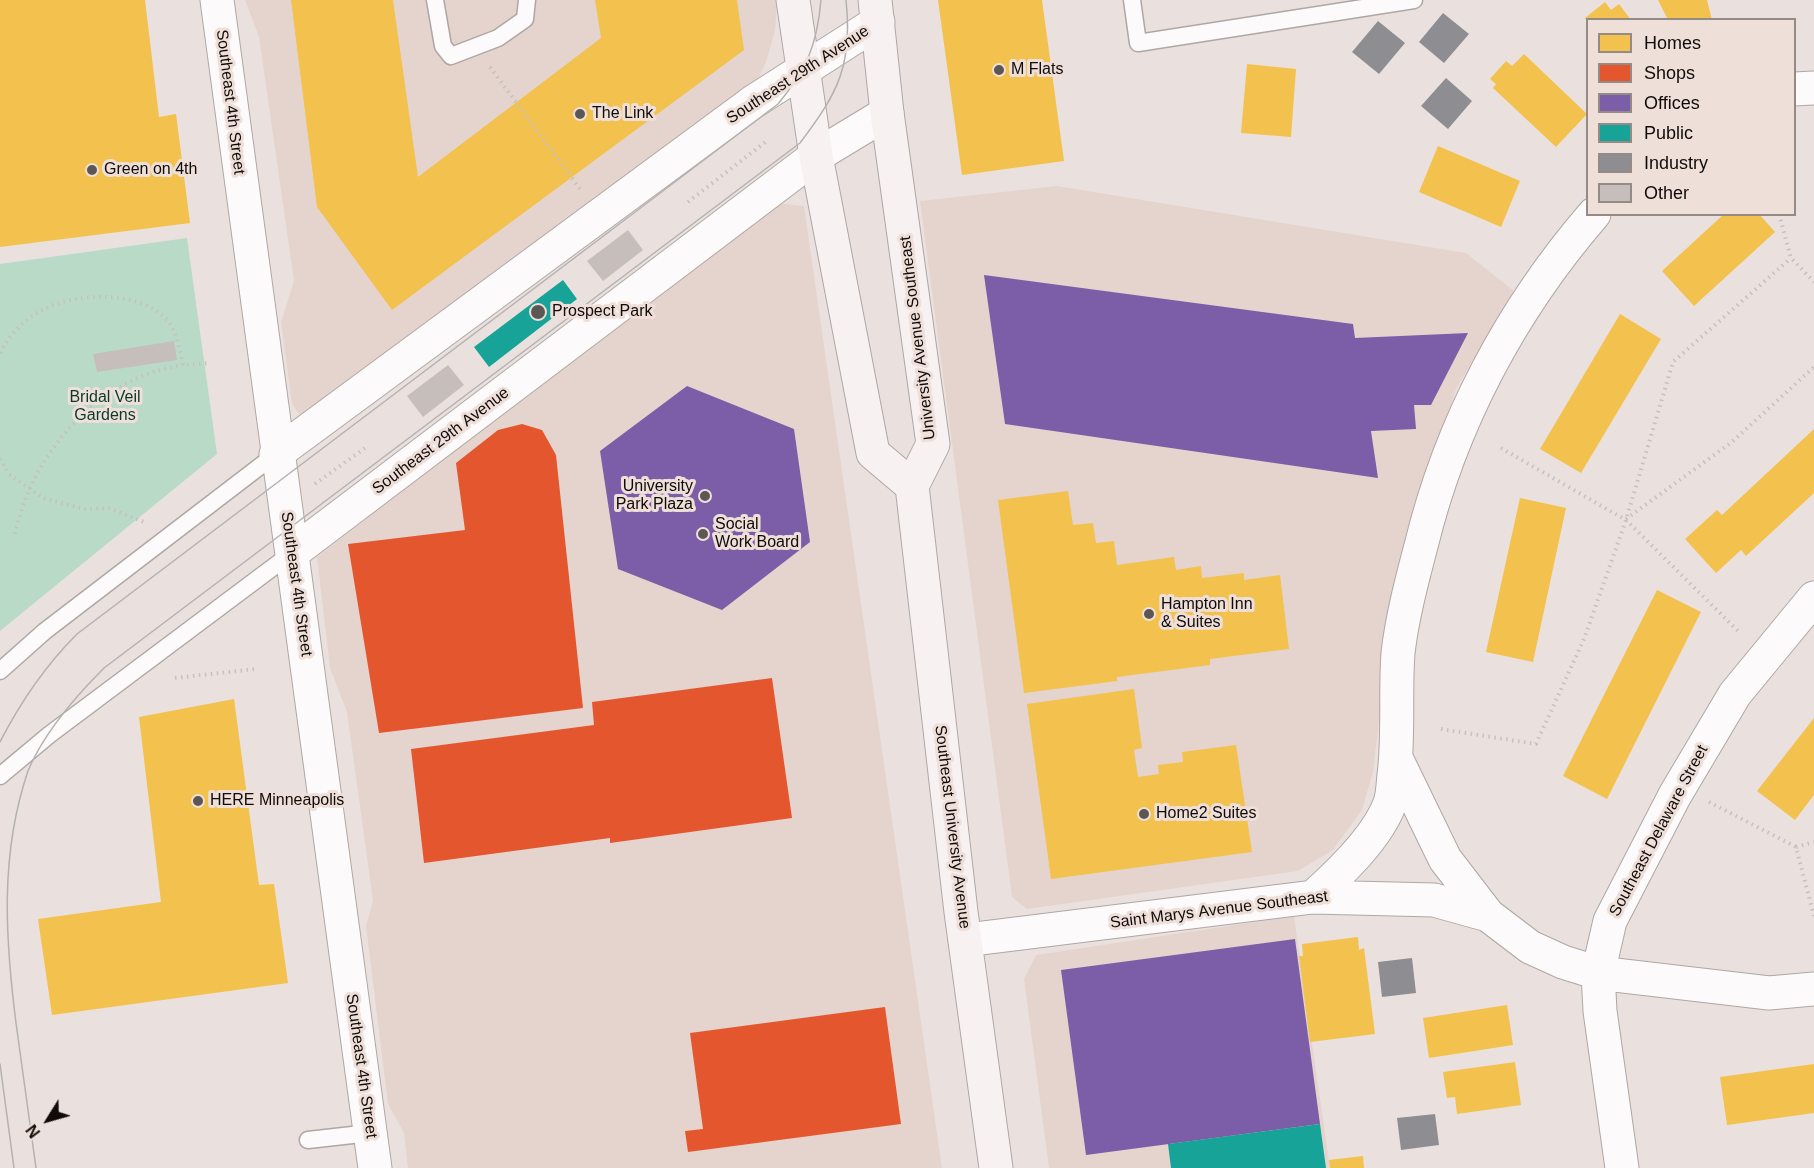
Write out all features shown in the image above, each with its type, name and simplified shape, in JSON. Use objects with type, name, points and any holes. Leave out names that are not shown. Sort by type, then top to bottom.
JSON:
[{"type":"main road","points":[[793,0],[801,69],[816,156],[873,453],[912,486]]},
{"type":"main road","name":"University Avenue Southeast","points":[[876,11],[887,113],[933,444],[912,486]]},
{"type":"main road","name":"Southeast University Avenue","points":[[912,486],[966,940],[996,1168]]},
{"type":"street","name":"Southeast 4th Street","points":[[217,0],[276,454],[292,553],[375,1168]]},
{"type":"street","name":"Southeast 29th Avenue","points":[[276,454],[801,69],[876,11]]},
{"type":"street","points":[[1796,89],[1814,88]]},
{"type":"street","name":"Southeast 29th Avenue","points":[[292,553],[816,156],[887,113]]},
{"type":"street","points":[[1313,897],[1344,870],[1370,837],[1390,802],[1396,758],[1398,652],[1421,546],[1447,455],[1487,369],[1517,319],[1536,289],[1592,216]]},
{"type":"street","name":"Southeast Delaware Street","points":[[1622,1168],[1600,1011],[1598,973],[1610,921],[1675,795],[1735,694],[1814,598]]},
{"type":"street","points":[[1396,758],[1445,859],[1488,915]]},
{"type":"street","name":"Saint Marys Avenue Southeast","points":[[966,940],[1313,897],[1434,900],[1488,915],[1530,947],[1563,962],[1598,973],[1769,993],[1814,989]]},
{"type":"lane","points":[[435,0],[443,46],[451,56],[498,38],[525,20],[527,0]]},
{"type":"lane","points":[[1132,0],[1138,43],[1414,0]]},
{"type":"lane","name":"Southeast 29th Avenue","points":[[0,671],[45,631],[276,454]]},
{"type":"lane","name":"Southeast 29th Avenue","points":[[0,776],[49,735],[292,553]]},
{"type":"lane","points":[[308,1140],[370,1133]]},
{"type":"path","points":[[475,47],[583,193]]},
{"type":"path","points":[[764,129],[772,151]]},
{"type":"path","points":[[687,202],[768,140]]},
{"type":"path","points":[[1780,216],[1791,258],[1814,282]]},
{"type":"path","points":[[1442,729],[1536,744],[1584,639],[1626,520],[1673,362],[1791,258]]},
{"type":"path","points":[[0,353],[16,328],[34,313],[62,300],[85,296],[118,297],[140,302],[166,319],[176,337],[183,365]]},
{"type":"path","points":[[15,534],[21,504],[51,450],[98,401],[139,376],[159,368],[211,363]]},
{"type":"path","points":[[1626,520],[1732,442],[1814,367]]},
{"type":"path","points":[[314,485],[365,447]]},
{"type":"path","points":[[1501,448],[1626,520],[1739,632]]},
{"type":"path","points":[[0,459],[9,474],[28,489],[63,505],[84,509],[109,508],[144,522]]},
{"type":"path","points":[[175,678],[256,669]]},
{"type":"path","points":[[1709,802],[1796,847],[1813,842]]},
{"type":"path","points":[[1796,847],[1814,916]]},
{"type":"shaded area","points":[[245,0],[776,0],[777,3],[775,31],[766,62],[755,86],[314,411],[299,414],[292,404],[281,322],[294,281],[259,37]]},
{"type":"shaded area","points":[[1057,186],[1466,253],[1514,291],[1456,389],[1412,527],[1382,695],[1373,772],[1362,810],[1333,850],[1298,871],[1027,909],[1012,897],[920,201]]},
{"type":"shaded area","points":[[774,203],[804,206],[942,1168],[408,1168],[404,1133],[388,1104],[366,926],[373,901],[347,712],[330,668],[317,557]]},
{"type":"shaded area","points":[[1294,916],[1330,1168],[1049,1168],[1024,979],[1036,955]]},
{"type":"green space","name":"Bridal Veil Gardens","points":[[187,238],[217,454],[0,631],[0,264]]},
{"type":"building: Homes","name":"Green on 4th","points":[[0,0],[145,0],[159,117],[176,114],[190,223],[0,247]]},
{"type":"building: Homes","name":"The Link","points":[[291,0],[393,0],[418,177],[601,38],[595,0],[737,0],[744,50],[392,310],[317,207]]},
{"type":"building: Homes","name":"M Flats","points":[[938,0],[1042,0],[1064,161],[962,175]]},
{"type":"building: Homes","points":[[1658,0],[1707,0],[1712,18],[1667,18]]},
{"type":"building: Homes","points":[[1605,2],[1611,10],[1619,4],[1630,18],[1586,18],[1586,20],[1585,18]]},
{"type":"building: Homes","points":[[1524,54],[1586,113],[1556,147],[1493,88],[1496,84],[1490,79],[1506,61],[1512,66]]},
{"type":"building: Homes","points":[[1247,64],[1296,69],[1291,137],[1241,133]]},
{"type":"building: Homes","points":[[1438,146],[1520,181],[1501,227],[1419,192]]},
{"type":"building: Homes","points":[[1722,216],[1761,216],[1775,232],[1694,306],[1662,271]]},
{"type":"building: Homes","points":[[1620,314],[1661,339],[1581,473],[1540,449]]},
{"type":"building: Homes","points":[[1814,429],[1814,493],[1746,556],[1741,550],[1716,573],[1685,539],[1717,510],[1722,515]]},
{"type":"building: Homes","name":"Hampton Inn & Suites","points":[[1068,491],[1073,525],[1093,523],[1096,543],[1114,541],[1117,565],[1174,557],[1176,570],[1201,566],[1202,578],[1244,573],[1244,580],[1280,575],[1289,649],[1210,659],[1210,665],[1117,677],[1117,681],[1024,693],[998,500]]},
{"type":"building: Homes","points":[[1520,498],[1566,508],[1533,662],[1486,652]]},
{"type":"building: Homes","points":[[1657,590],[1701,612],[1607,799],[1563,776]]},
{"type":"building: Homes","name":"Home2 Suites","points":[[1134,689],[1142,748],[1134,750],[1138,777],[1159,774],[1158,765],[1183,762],[1182,752],[1236,745],[1252,852],[1051,879],[1027,704]]},
{"type":"building: Homes","name":"HERE Minneapolis","points":[[234,699],[259,885],[274,884],[288,983],[52,1015],[38,919],[161,902],[139,717]]},
{"type":"building: Homes","points":[[1814,718],[1814,795],[1795,820],[1757,791]]},
{"type":"building: Homes","points":[[1358,937],[1359,950],[1364,948],[1375,1034],[1310,1042],[1299,956],[1303,956],[1302,944]]},
{"type":"building: Homes","points":[[1507,1005],[1513,1045],[1429,1058],[1423,1018]]},
{"type":"building: Homes","points":[[1515,1062],[1521,1105],[1457,1114],[1455,1097],[1447,1098],[1443,1072]]},
{"type":"building: Homes","points":[[1814,1064],[1814,1113],[1727,1125],[1720,1077]]},
{"type":"building: Homes","points":[[1363,1156],[1364,1168],[1330,1168],[1329,1160]]},
{"type":"building: Shops","points":[[522,424],[542,430],[556,455],[583,708],[379,733],[348,544],[465,530],[456,463],[498,430]]},
{"type":"building: Shops","points":[[772,678],[792,818],[610,843],[610,838],[424,863],[411,749],[594,725],[592,702]]},
{"type":"building: Shops","points":[[885,1007],[901,1124],[688,1152],[685,1131],[703,1129],[690,1033]]},
{"type":"building: Offices","points":[[984,275],[1353,324],[1355,338],[1468,333],[1431,405],[1414,405],[1416,429],[1371,431],[1378,478],[1005,424]]},
{"type":"building: Offices","name":"University Park Plaza","points":[[687,386],[794,429],[810,542],[722,610],[618,569],[600,451]]},
{"type":"building: Offices","points":[[1295,939],[1320,1124],[1086,1155],[1061,970]]},
{"type":"building: Public","points":[[563,280],[577,299],[489,367],[474,347]]},
{"type":"building: Public","points":[[1320,1124],[1326,1168],[1171,1168],[1168,1144]]},
{"type":"building: Industry","points":[[1443,13],[1469,34],[1444,63],[1419,42]]},
{"type":"building: Industry","points":[[1378,21],[1405,43],[1379,74],[1352,52]]},
{"type":"building: Industry","points":[[1446,78],[1472,101],[1448,129],[1421,106]]},
{"type":"building: Industry","points":[[1412,958],[1416,993],[1382,997],[1378,962]]},
{"type":"building: Industry","points":[[1435,1114],[1439,1145],[1401,1150],[1397,1118]]},
{"type":"building: Other","points":[[628,230],[643,250],[603,281],[587,261]]},
{"type":"building: Other","points":[[174,341],[177,360],[97,372],[93,354]]},
{"type":"building: Other","points":[[448,365],[464,385],[423,417],[407,396]]},
{"type":"tram line","points":[[0,742],[34,685],[77,634],[778,104],[809,56],[817,30],[821,0]]},
{"type":"tram line","points":[[36,1168],[12,991],[7,896],[9,864],[19,802],[28,771],[51,729],[71,703],[104,668],[800,143],[824,109],[840,77],[847,43],[846,0]]},
{"type":"tram line","points":[[0,1064],[14,1168]]},
{"type":"place","name":"M Flats","points":[[999,70]]},
{"type":"place","name":"The Link","points":[[580,114]]},
{"type":"place","name":"Green on 4th","points":[[92,170]]},
{"type":"place","name":"Prospect Park","points":[[538,312]]},
{"type":"place","name":"University Park Plaza","points":[[705,496]]},
{"type":"place","name":"Social Work Board","points":[[703,534]]},
{"type":"place","name":"Hampton Inn & Suites","points":[[1149,614]]},
{"type":"place","name":"HERE Minneapolis","points":[[198,801]]},
{"type":"place","name":"Home2 Suites","points":[[1144,814]]}]
